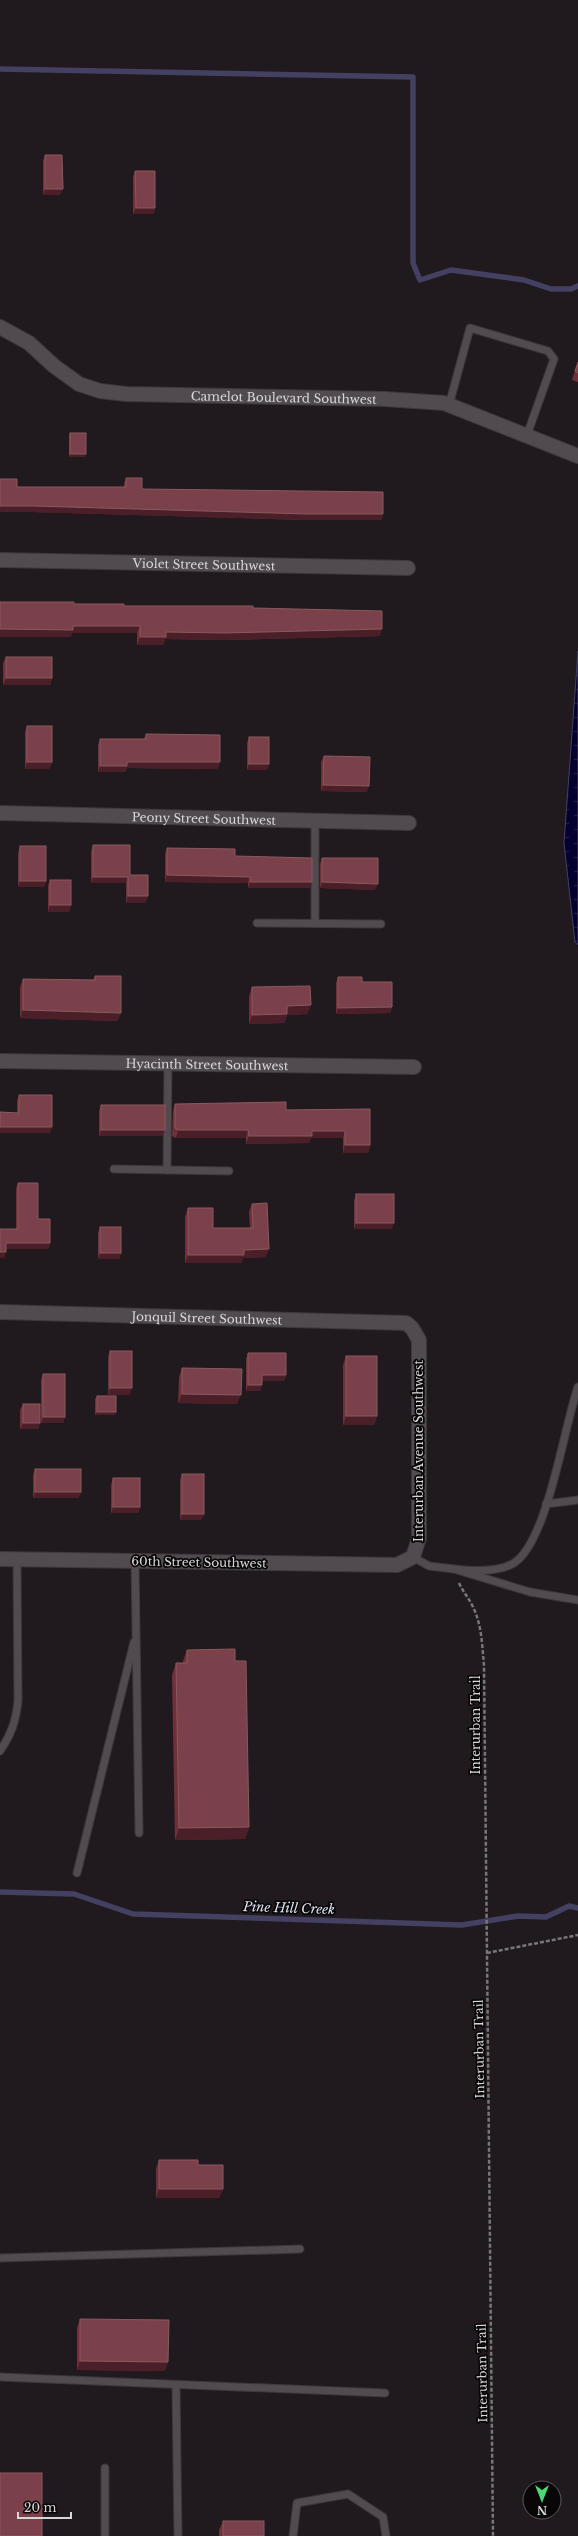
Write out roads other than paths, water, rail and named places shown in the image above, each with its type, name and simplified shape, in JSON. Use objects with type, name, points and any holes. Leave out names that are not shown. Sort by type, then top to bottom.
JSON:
[{"type":"street","name":"Camelot Boulevard Southwest","points":[[0,327],[29,343],[54,366],[79,384],[100,391],[126,394],[385,399],[449,405],[578,456]]},
{"type":"street","name":"Violet Street Southwest","points":[[0,560],[408,568]]},
{"type":"street","name":"Peony Street Southwest","points":[[0,813],[409,823]]},
{"type":"street","name":"Hyacinth Street Southwest","points":[[0,1061],[414,1067]]},
{"type":"street","name":"Jonquil Street Southwest","points":[[0,1312],[396,1321],[406,1323],[412,1328]]},
{"type":"street","name":"Interurban Avenue Southwest","points":[[397,1565],[413,1557],[419,1538],[419,1340],[412,1328]]},
{"type":"street","name":"60th Street Southwest","points":[[0,1559],[397,1565]]},
{"type":"lane","points":[[449,405],[470,328],[548,351],[554,359],[527,435]]},
{"type":"lane","points":[[315,820],[315,923]]},
{"type":"lane","points":[[258,923],[381,924]]},
{"type":"lane","points":[[167,1170],[168,1064]]},
{"type":"lane","points":[[114,1169],[229,1171]]},
{"type":"lane","points":[[413,1557],[429,1566],[454,1569],[485,1569],[512,1564],[525,1551],[546,1504],[578,1387]]},
{"type":"lane","points":[[546,1504],[578,1500]]},
{"type":"lane","points":[[0,1751],[10,1737],[16,1720],[18,1701],[17,1559]]},
{"type":"lane","points":[[135,1561],[140,1833]]},
{"type":"lane","points":[[454,1569],[530,1592],[578,1600]]},
{"type":"lane","points":[[77,1873],[136,1632]]},
{"type":"lane","points":[[0,2258],[300,2249]]},
{"type":"lane","points":[[0,2377],[385,2393]]},
{"type":"lane","points":[[176,2385],[178,2536]]},
{"type":"lane","points":[[105,2468],[105,2536]]},
{"type":"lane","points":[[293,2536],[297,2503],[348,2494],[383,2517],[386,2536]]},
{"type":"water","points":[[578,651],[578,945],[575,942],[564,843]]},
{"type":"waterway","points":[[0,69],[413,77],[413,263],[420,280],[451,270],[524,280],[551,289],[571,289],[578,286]]},
{"type":"waterway","name":"Pine Hill Creek","points":[[0,1892],[74,1894],[133,1914],[462,1925],[518,1916],[546,1917],[569,1906],[578,1908]]}]
